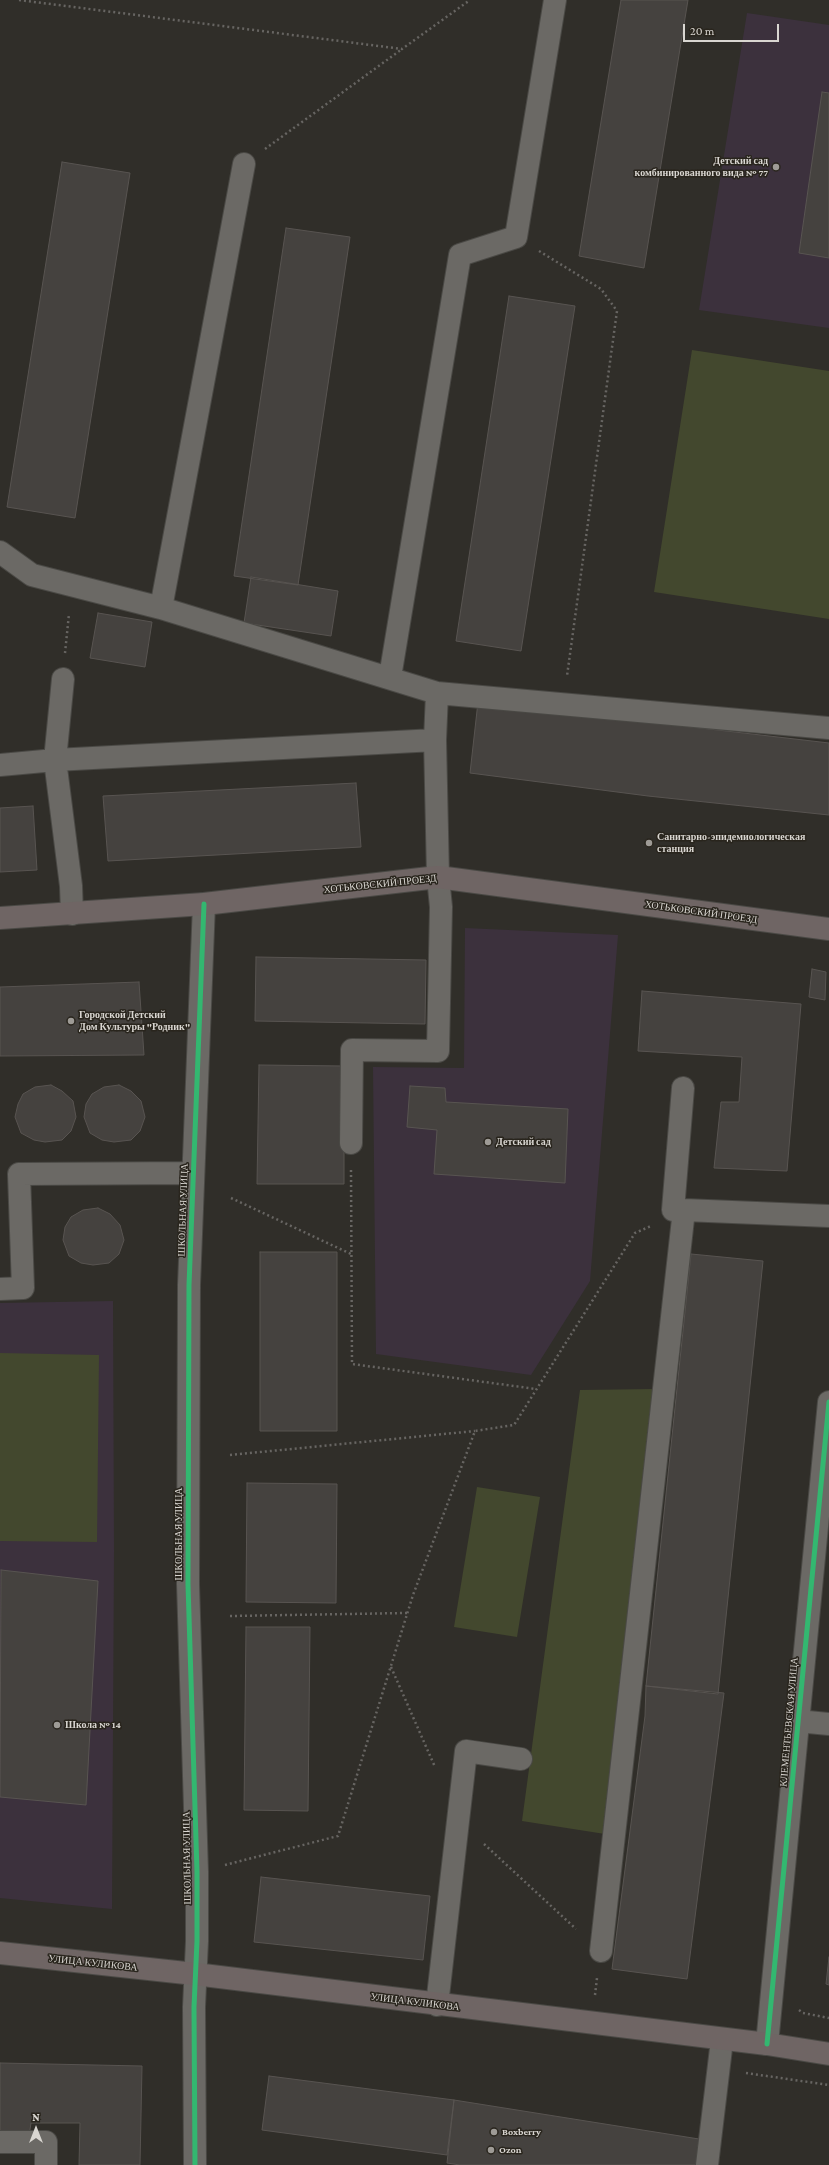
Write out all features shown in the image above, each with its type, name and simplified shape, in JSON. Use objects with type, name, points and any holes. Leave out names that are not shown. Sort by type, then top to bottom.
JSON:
[{"type":"main road","name":"ХОТЬКОВСКИЙ ПРОЕЗД","points":[[0,918],[204,904],[438,876],[829,929]]},
{"type":"main road","name":"УЛИЦА КУЛИКОВА","points":[[0,1953],[195,1974],[722,2040],[767,2044],[829,2054]]},
{"type":"street","points":[[390,677],[460,255],[516,237],[554,0]]},
{"type":"street","points":[[161,608],[244,164]]},
{"type":"street","points":[[0,552],[32,575],[161,608],[217,627],[390,677],[437,693],[829,728]]},
{"type":"street","points":[[63,679],[56,760],[71,886],[72,914]]},
{"type":"street","points":[[351,1143],[352,1050],[438,1051],[441,907],[438,876],[435,740],[437,693]]},
{"type":"street","points":[[0,765],[56,760],[435,740]]},
{"type":"street","name":"ШКОЛЬНАЯ УЛИЦА","points":[[195,2165],[195,1974],[197,1941],[197,1872],[188,1584],[189,1285],[204,904]]},
{"type":"street","points":[[683,1088],[673,1210],[829,1216]]},
{"type":"street","points":[[0,1289],[23,1288],[19,1174],[193,1172]]},
{"type":"street","points":[[601,1951],[684,1210]]},
{"type":"street","name":"КЛЕМЕНТЬЕВСКАЯ УЛИЦА","points":[[767,2044],[829,1402]]},
{"type":"street","points":[[798,1721],[829,1724]]},
{"type":"street","points":[[437,2005],[466,1751],[521,1759]]},
{"type":"street","points":[[707,2165],[722,2040]]},
{"type":"street","points":[[0,2142],[46,2142],[46,2165]]},
{"type":"path","points":[[19,0],[402,49]]},
{"type":"path","points":[[244,164],[470,0]]},
{"type":"path","points":[[516,237],[601,289],[617,311],[563,704]]},
{"type":"path","points":[[63,679],[71,585]]},
{"type":"path","points":[[351,1143],[352,1364],[536,1389]]},
{"type":"path","points":[[231,1198],[352,1254]]},
{"type":"path","points":[[230,1455],[475,1431],[514,1425],[635,1233],[684,1210]]},
{"type":"path","points":[[197,1872],[338,1836],[407,1613],[475,1431]]},
{"type":"path","points":[[230,1616],[407,1613]]},
{"type":"path","points":[[719,2069],[829,2085]]},
{"type":"shaded area","name":"Детский сад комбинированного вида № 77","points":[[747,13],[829,25],[829,328],[699,310]]},
{"type":"shaded area","name":"Детский сад","points":[[465,928],[618,935],[590,1281],[531,1375],[376,1354],[373,1067],[464,1068]]},
{"type":"shaded area","name":"Школа № 14","points":[[113,1301],[114,1551],[112,1909],[0,1898],[0,1303]]},
{"type":"green space","points":[[692,350],[829,371],[829,619],[654,592]]},
{"type":"green space","points":[[0,1353],[99,1355],[97,1542],[0,1541]]},
{"type":"green space","points":[[657,1389],[605,1834],[522,1821],[580,1390]]},
{"type":"green space","points":[[477,1487],[540,1497],[517,1637],[454,1627]]},
{"type":"building","points":[[621,0],[688,0],[644,268],[579,256]]},
{"type":"building","points":[[822,92],[829,93],[829,258],[799,253]]},
{"type":"building","points":[[62,162],[130,173],[75,518],[7,507]]},
{"type":"building","points":[[286,228],[350,237],[298,585],[234,576]]},
{"type":"building","points":[[509,296],[575,306],[521,651],[456,641]]},
{"type":"building","points":[[251,577],[338,591],[331,636],[244,623]]},
{"type":"building","points":[[98,613],[152,622],[145,667],[90,658]]},
{"type":"building","points":[[478,702],[829,743],[829,815],[648,796],[470,773]]},
{"type":"building","points":[[356,783],[361,847],[108,861],[103,796]]},
{"type":"building","points":[[33,806],[37,870],[0,872],[0,808]]},
{"type":"building","points":[[256,957],[426,960],[425,1024],[255,1021]]},
{"type":"building","points":[[812,969],[826,972],[825,1000],[809,997]]},
{"type":"building","name":"Городской Детский Дом Культуры \"Родник\"","points":[[139,982],[144,1055],[0,1056],[0,987]]},
{"type":"building","points":[[642,991],[801,1004],[787,1171],[714,1168],[721,1102],[739,1102],[742,1057],[638,1051]]},
{"type":"building","points":[[259,1065],[344,1066],[344,1184],[257,1184]]},
{"type":"building","points":[[51,1085],[62,1091],[73,1101],[76,1117],[71,1131],[62,1140],[45,1142],[34,1140],[21,1133],[15,1117],[18,1104],[23,1094],[35,1087]]},
{"type":"building","points":[[119,1085],[131,1091],[141,1101],[145,1117],[140,1131],[131,1140],[114,1142],[102,1140],[90,1133],[84,1117],[86,1104],[92,1094],[104,1087]]},
{"type":"building","points":[[410,1086],[445,1088],[446,1102],[568,1109],[565,1183],[434,1174],[437,1130],[407,1127]]},
{"type":"building","points":[[98,1208],[110,1214],[120,1225],[124,1240],[119,1254],[109,1263],[93,1265],[81,1263],[69,1256],[63,1240],[65,1227],[71,1217],[83,1210]]},
{"type":"building","points":[[260,1252],[337,1252],[337,1431],[260,1431]]},
{"type":"building","points":[[691,1254],[763,1261],[718,1694],[646,1686]]},
{"type":"building","points":[[247,1483],[337,1484],[336,1603],[246,1602]]},
{"type":"building","points":[[1,1570],[98,1581],[86,1805],[0,1797]]},
{"type":"building","points":[[246,1627],[310,1627],[308,1811],[244,1810]]},
{"type":"building","points":[[646,1686],[724,1693],[687,1979],[612,1969],[645,1716]]},
{"type":"building","points":[[261,1877],[430,1896],[423,1960],[254,1942]]},
{"type":"building","points":[[829,1957],[829,1985],[826,1984]]},
{"type":"building","points":[[0,2063],[142,2066],[140,2165],[79,2165],[80,2123],[31,2123],[29,2136],[0,2135]]},
{"type":"building","points":[[269,2076],[454,2100],[447,2155],[262,2130]]},
{"type":"building","points":[[454,2100],[699,2139],[696,2165],[460,2165],[447,2163]]},
{"type":"cycle path","points":[[195,2165],[194,2007],[197,1941],[197,1872],[188,1584],[189,1285],[204,904]]},
{"type":"cycle path","points":[[767,2044],[829,1402]]},
{"type":"place","name":"Детский сад комбинированного вида № 77","points":[[776,167]]},
{"type":"place","name":"Санитарно-эпидемиологическая станция","points":[[649,843]]},
{"type":"place","name":"Городской Детский Дом Культуры \"Родник\"","points":[[71,1021]]},
{"type":"place","name":"Детский сад","points":[[488,1142]]},
{"type":"place","name":"Школа № 14","points":[[57,1725]]},
{"type":"place","name":"Boxberry","points":[[494,2132]]},
{"type":"place","name":"Ozon","points":[[491,2150]]}]
